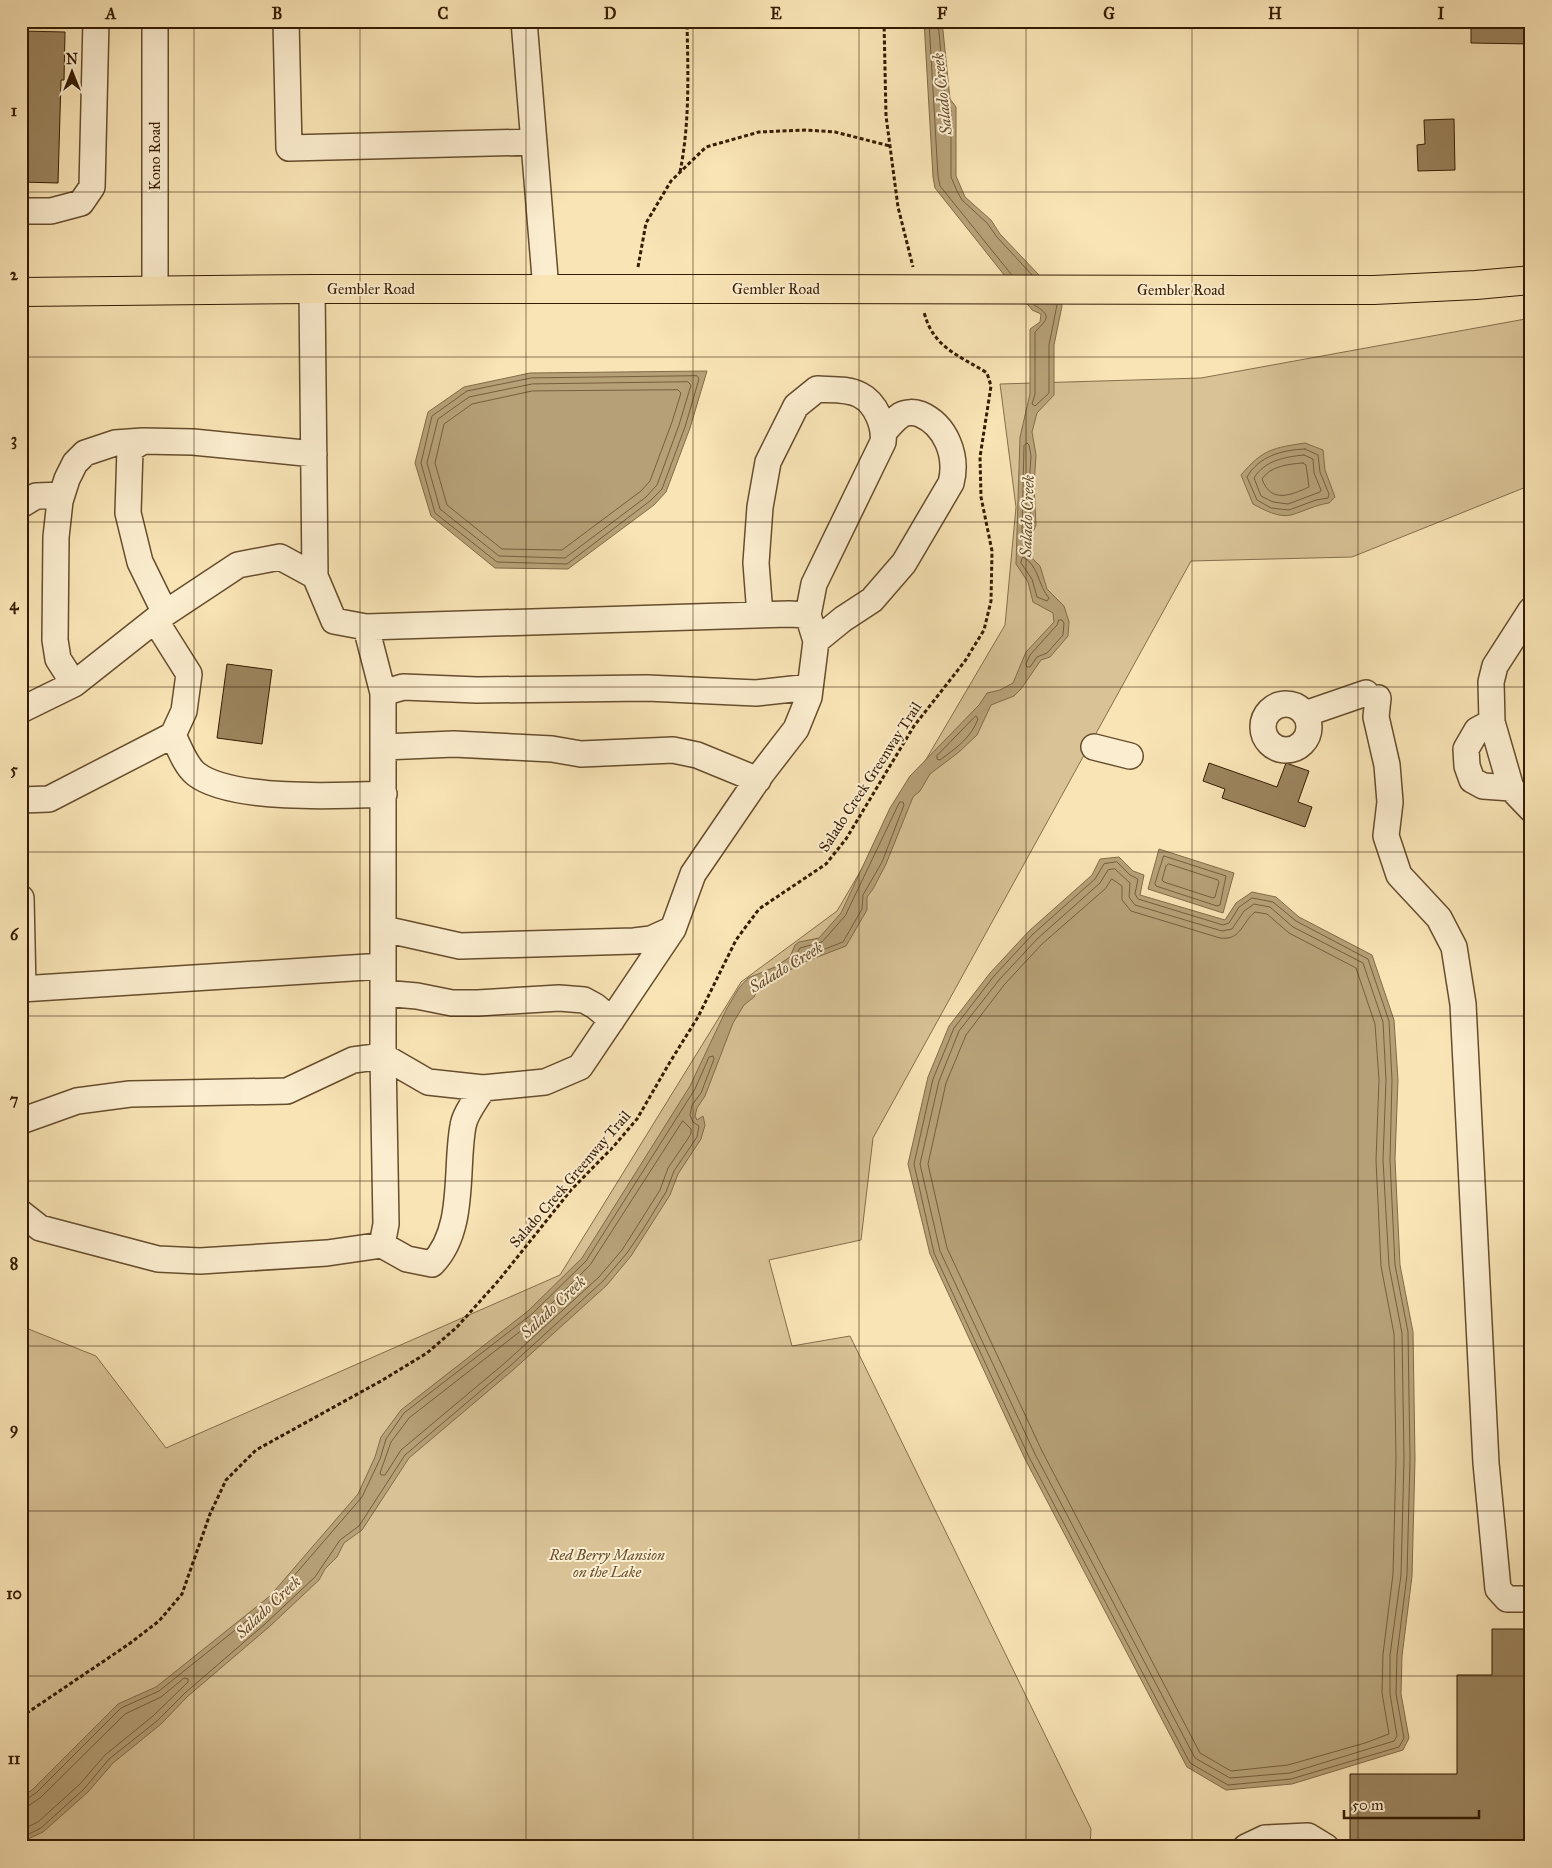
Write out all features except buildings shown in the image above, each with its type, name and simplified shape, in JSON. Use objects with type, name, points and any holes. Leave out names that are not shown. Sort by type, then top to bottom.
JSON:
[{"type":"main road","name":"Gembler Road","points":[[21,292],[312,289],[1374,290],[1531,280]]},
{"type":"street","points":[[21,211],[51,211],[81,203],[92,187],[96,21]]},
{"type":"street","name":"Kono Road","points":[[154,291],[155,21]]},
{"type":"street","points":[[286,21],[289,148],[534,142]]},
{"type":"street","points":[[524,21],[546,290]]},
{"type":"street","points":[[312,289],[315,576],[334,621],[366,627],[808,615]]},
{"type":"street","points":[[21,1121],[77,1101],[130,1094],[287,1090],[353,1060],[383,1056],[428,1082],[483,1088],[545,1082],[580,1067],[673,929],[693,874],[796,729],[809,697],[816,641],[808,615],[814,584],[882,442],[884,432],[876,410],[860,395],[838,390],[817,389],[796,406],[768,462],[760,507],[756,563],[760,615]]},
{"type":"street","points":[[816,641],[843,619],[872,600],[904,563],[951,483],[954,470],[950,447],[940,427],[930,418],[914,412],[902,414],[884,432]]},
{"type":"street","points":[[74,684],[58,660],[54,640],[56,538],[62,495],[67,479],[75,463],[85,453],[115,443],[142,441],[193,442],[314,454]]},
{"type":"street","points":[[21,800],[49,799],[172,735],[184,711],[189,674],[160,616],[140,562],[128,513],[130,449],[142,441]]},
{"type":"street","points":[[21,505],[36,496],[62,495]]},
{"type":"street","points":[[21,710],[74,684],[160,616],[238,565],[280,558],[315,576]]},
{"type":"street","points":[[1531,610],[1495,666],[1491,682],[1492,722],[1511,788],[1531,809]]},
{"type":"street","points":[[366,627],[383,693],[383,1056],[386,1224],[382,1245]]},
{"type":"street","points":[[383,693],[403,687],[477,690],[647,688],[756,693],[810,687]]},
{"type":"street","points":[[1304,714],[1372,696],[1387,765],[1390,802],[1386,836],[1399,874],[1438,918],[1454,947],[1463,1004],[1486,1463],[1496,1575],[1498,1589],[1508,1599],[1531,1599]]},
{"type":"street","points":[[1492,722],[1477,730],[1466,749],[1467,766],[1472,780],[1483,786],[1511,788]]},
{"type":"street","points":[[172,735],[195,773],[212,782],[252,792],[332,796],[384,794]]},
{"type":"street","points":[[383,747],[454,744],[552,749],[581,754],[673,750],[697,755],[758,780]]},
{"type":"street","points":[[1094,747],[1130,756]]},
{"type":"street","points":[[21,898],[22,989],[383,966]]},
{"type":"street","points":[[384,930],[460,946],[634,941],[651,939],[673,929]]},
{"type":"street","points":[[383,993],[417,996],[452,1003],[559,998],[584,1000],[595,1006],[612,1020]]},
{"type":"street","points":[[21,1213],[40,1228],[158,1259],[200,1261],[318,1254],[382,1245],[407,1259],[432,1264],[440,1256],[452,1230],[463,1124],[483,1088]]},
{"type":"street","points":[[1246,1847],[1265,1838],[1308,1836],[1326,1847]]},
{"type":"path","points":[[680,172],[686,140],[687,21]]},
{"type":"path","points":[[884,21],[886,116],[898,207]]},
{"type":"path","points":[[633,290],[646,223],[671,181],[706,147],[759,132],[806,130],[835,132],[890,146]]},
{"type":"path","name":"Salado Creek Greenway Trail","points":[[21,1717],[129,1644],[159,1621],[182,1594],[210,1514],[226,1480],[256,1450],[382,1381],[427,1353],[457,1327],[499,1280],[571,1190],[614,1146],[637,1119],[698,1017],[736,940],[759,909],[826,864],[846,839],[914,726],[965,661],[984,630],[991,601],[992,551],[981,497],[980,457],[991,386],[987,373],[948,351]]},
{"type":"green space","name":"Red Berry Mansion on the Lake","points":[[1531,318],[1531,485],[1352,557],[1191,561],[873,1138],[861,1240],[769,1260],[792,1346],[850,1336],[1091,1829],[1090,1847],[21,1847],[21,1326],[96,1356],[166,1448],[560,1275],[741,982],[837,911],[1005,625],[1016,507],[1000,384],[1201,378]]},
{"type":"water","name":"Salado Creek","points":[[924,21],[942,21],[950,99],[956,107],[956,176],[965,197],[991,220],[1000,234],[1060,297],[1062,306],[1054,345],[1054,395],[1037,413],[1032,432],[1036,455],[1034,486],[1036,525],[1031,537],[1030,556],[1040,566],[1047,589],[1064,606],[1069,622],[1068,636],[1050,657],[1041,660],[1014,696],[991,705],[977,735],[959,752],[930,774],[920,791],[913,797],[886,864],[867,897],[867,910],[846,946],[807,961],[763,984],[757,990],[754,997],[744,1005],[733,1023],[705,1096],[697,1108],[695,1116],[697,1120],[703,1116],[705,1125],[701,1139],[678,1174],[670,1195],[631,1256],[607,1285],[513,1370],[409,1458],[362,1530],[344,1543],[337,1557],[325,1569],[319,1580],[269,1627],[188,1696],[161,1724],[113,1763],[88,1792],[43,1832],[21,1843],[21,1797],[32,1790],[118,1704],[156,1687],[270,1596],[358,1494],[375,1457],[381,1437],[401,1410],[528,1311],[582,1258],[690,1086],[727,1008],[739,988],[748,978],[775,967],[790,957],[795,945],[799,942],[819,938],[841,913],[890,808],[910,776],[979,705],[987,693],[1000,690],[1013,683],[1026,652],[1054,622],[1053,613],[1033,602],[1028,582],[1016,564],[1020,437],[1030,394],[1030,329],[1040,322],[1041,314],[1032,310],[935,188]]},
{"type":"water","points":[[707,371],[690,428],[666,492],[654,505],[568,569],[495,568],[431,516],[415,463],[428,412],[464,387],[530,373]]},
{"type":"water","points":[[1305,443],[1323,450],[1325,470],[1335,497],[1329,503],[1286,516],[1272,513],[1253,504],[1241,475],[1256,460],[1269,451]]},
{"type":"water","points":[[1159,849],[1234,873],[1223,913],[1148,889]]},
{"type":"water","points":[[1119,857],[1133,871],[1144,875],[1140,895],[1225,920],[1236,903],[1252,892],[1276,897],[1299,917],[1372,955],[1394,1020],[1398,1080],[1395,1159],[1400,1265],[1413,1332],[1415,1459],[1412,1576],[1402,1656],[1401,1694],[1409,1738],[1403,1750],[1292,1784],[1226,1790],[1187,1767],[1025,1459],[930,1254],[908,1164],[928,1077],[949,1026],[990,973],[1029,931],[1092,875],[1100,859]]}]
